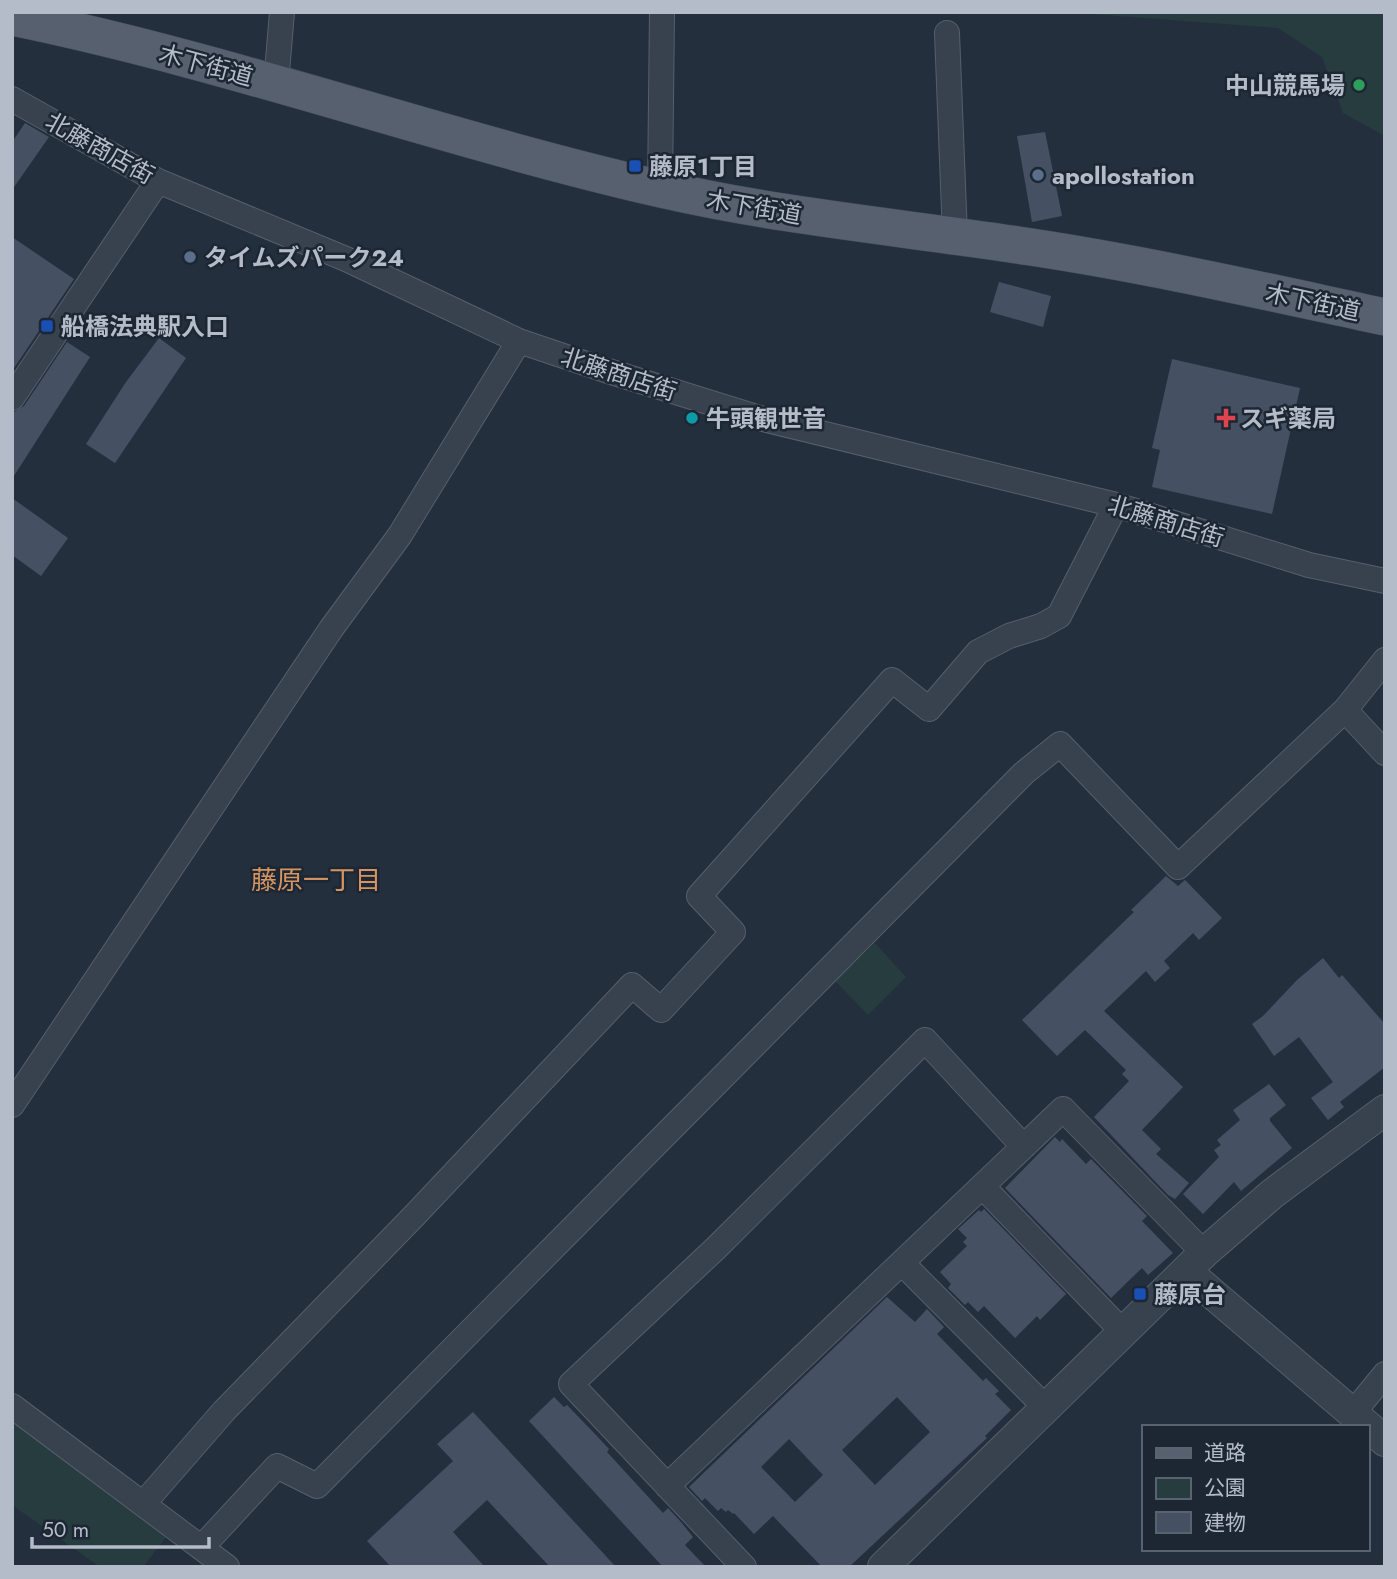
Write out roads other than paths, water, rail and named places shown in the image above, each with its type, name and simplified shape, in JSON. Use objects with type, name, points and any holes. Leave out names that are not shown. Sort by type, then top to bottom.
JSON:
[{"type":"main road","name":"木下街道","points":[[12,17],[187,58],[660,189],[806,217],[1034,247],[1385,317]]},
{"type":"street","points":[[276,84],[282,12]]},
{"type":"street","points":[[660,189],[662,12]]},
{"type":"street","points":[[947,33],[956,236]]},
{"type":"street","name":"北藤商店街","points":[[12,99],[158,181],[346,259],[519,341],[763,419],[1115,505],[1310,565],[1385,581]]},
{"type":"street","points":[[12,398],[158,181]]},
{"type":"street","points":[[12,1105],[331,629],[400,535],[519,341]]},
{"type":"street","points":[[143,1504],[224,1411],[413,1217],[632,985],[661,1010],[733,932],[699,896],[892,680],[929,709],[978,652],[1059,616],[1115,505]]},
{"type":"street","points":[[201,1547],[277,1466],[317,1486],[1024,773],[1060,744],[1178,867],[1345,710],[1385,660]]},
{"type":"street","points":[[1345,710],[1385,752]]},
{"type":"street","points":[[744,1567],[570,1384],[716,1248],[925,1040],[1023,1146]]},
{"type":"street","points":[[667,1486],[1063,1109],[1195,1262],[1367,1425]]},
{"type":"street","points":[[883,1567],[1195,1262],[1272,1194],[1385,1110]]},
{"type":"street","points":[[982,1186],[1124,1333]]},
{"type":"street","points":[[902,1262],[1046,1408]]},
{"type":"street","points":[[1353,1413],[1385,1374]]},
{"type":"street","points":[[12,1406],[227,1567]]},
{"type":"street","points":[[1369,1427],[1385,1441]]},
{"type":"place","name":"中山競馬場","points":[[1359,85]]},
{"type":"place","name":"藤原1丁目","points":[[635,166]]},
{"type":"place","name":"apollostation","points":[[1038,175]]},
{"type":"place","name":"タイムズパーク24","points":[[190,257]]},
{"type":"place","name":"船橋法典駅入口","points":[[47,326]]},
{"type":"place","name":"牛頭観世音","points":[[692,418]]},
{"type":"place","name":"スギ薬局","points":[[1226,418]]},
{"type":"place","name":"藤原台","points":[[1140,1294]]},
{"type":"district","name":"藤原一丁目","points":[[316,880]]}]
